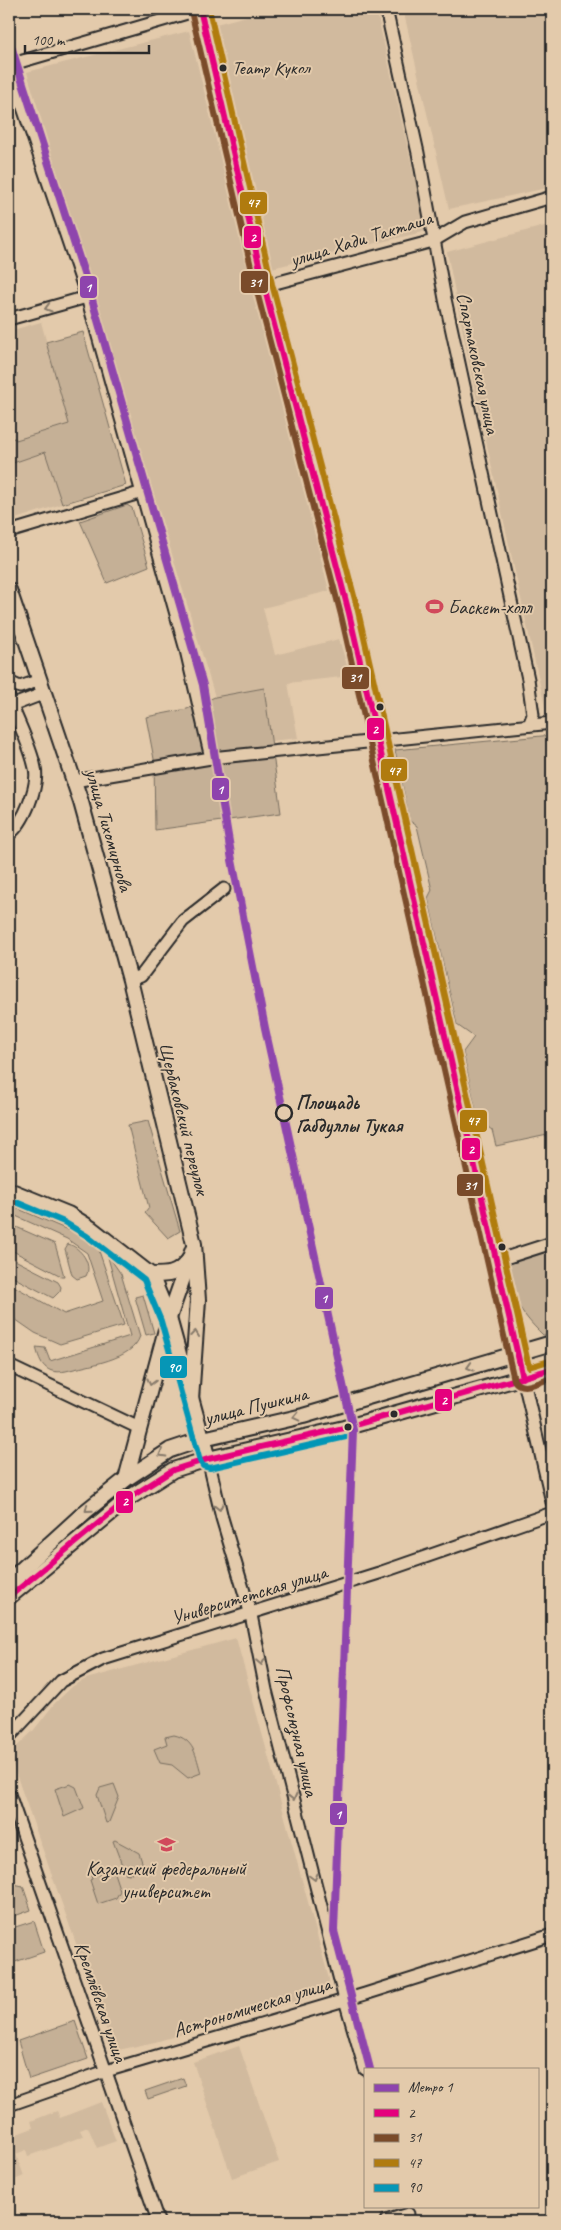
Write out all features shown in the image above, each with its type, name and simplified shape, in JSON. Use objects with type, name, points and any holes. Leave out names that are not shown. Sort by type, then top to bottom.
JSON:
[{"type":"main road","name":"улица Тихомирнова","points":[[9,590],[74,781],[130,980]]},
{"type":"main road","name":"Щербаковский переулок","points":[[130,980],[193,1250],[198,1300],[191,1400]]},
{"type":"main road","points":[[9,1190],[68,1214],[92,1229],[151,1275],[169,1318],[208,1459]]},
{"type":"main road","points":[[151,1275],[166,1275],[178,1272],[193,1250]]},
{"type":"main road","points":[[126,1479],[169,1318],[193,1250]]},
{"type":"main road","name":"улица Пушкина","points":[[9,1581],[86,1511],[126,1479],[170,1450],[203,1439],[303,1416],[552,1343]]},
{"type":"main road","name":"улица Пушкина","points":[[9,1597],[142,1487],[173,1470],[208,1459],[344,1428],[552,1369]]},
{"type":"street","points":[[211,758],[186,650],[87,298],[9,65],[50,55],[200,9],[264,286],[347,606],[379,741],[552,1502]]},
{"type":"street","name":"Спартаковская улица","points":[[386,9],[418,153],[433,241],[528,679],[532,714],[529,725]]},
{"type":"street","name":"улица Хади Такташа","points":[[264,286],[433,241],[465,222],[552,197]]},
{"type":"street","points":[[9,320],[87,298]]},
{"type":"street","points":[[9,532],[142,492]]},
{"type":"street","points":[[9,682],[20,687],[42,686]]},
{"type":"street","points":[[9,834],[18,828],[30,802],[36,769],[10,702],[42,686]]},
{"type":"street","points":[[74,781],[211,758],[403,737],[552,724]]},
{"type":"street","points":[[130,980],[141,976],[183,921],[224,889]]},
{"type":"street","points":[[496,1261],[552,1243]]},
{"type":"street","points":[[9,1366],[139,1428]]},
{"type":"street","name":"Профсоюзная улица","points":[[208,1459],[222,1518],[250,1615],[266,1690],[345,2000],[365,2068]]},
{"type":"street","name":"Университетская улица","points":[[9,1738],[61,1681],[78,1670],[102,1659],[250,1615],[552,1514]]},
{"type":"street","name":"Кремлёвская улица","points":[[9,1794],[158,2221]]},
{"type":"street","name":"Астрономическая улица","points":[[9,2105],[106,2070],[345,2000],[552,1934]]},
{"type":"street","points":[[386,2221],[408,2214]]},
{"type":"shaded area","points":[[274,9],[376,9],[427,231],[272,268],[216,24]]},
{"type":"shaded area","points":[[403,9],[552,9],[552,187],[449,209]]},
{"type":"shaded area","points":[[189,31],[329,591],[263,608],[275,655],[339,639],[350,676],[288,683],[298,738],[271,741],[264,688],[215,697],[27,72]]},
{"type":"shaded area","points":[[552,224],[552,716],[547,716],[473,382],[447,252]]},
{"type":"shaded area","points":[[41,322],[69,424],[16,440],[15,438],[9,439],[9,331]]},
{"type":"shaded area","points":[[83,332],[126,485],[62,504],[45,452],[13,463],[9,439],[15,438],[16,440],[69,424],[46,342]]},
{"type":"shaded area","points":[[9,451],[13,463],[45,452],[62,504],[9,521]]},
{"type":"shaded area","points":[[127,505],[132,508],[149,566],[107,583],[80,521]]},
{"type":"shaded area","points":[[264,688],[281,813],[155,830],[154,759],[146,717],[187,709],[215,697]]},
{"type":"shaded area","points":[[552,735],[552,1134],[496,1146],[492,1130],[478,1120],[463,1052],[474,1037],[457,1025],[428,898],[432,890],[417,826],[410,821],[395,750]]},
{"type":"shaded area","points":[[148,1121],[180,1231],[168,1238],[145,1213],[149,1208],[128,1125]]},
{"type":"shaded area","points":[[9,1205],[96,1242],[124,1325],[60,1344],[35,1333],[9,1315],[10,1284],[64,1314],[103,1301],[87,1253],[67,1239],[9,1213]]},
{"type":"shaded area","points":[[14,1226],[55,1244],[64,1276],[9,1249],[9,1237]]},
{"type":"shaded area","points":[[68,1244],[81,1252],[87,1261],[88,1271],[86,1276],[77,1279],[72,1275],[65,1249]]},
{"type":"shaded area","points":[[552,1248],[552,1334],[543,1335],[527,1318],[517,1302],[505,1262]]},
{"type":"shaded area","points":[[107,1254],[121,1274],[140,1336],[136,1344],[129,1351],[97,1364],[59,1372],[49,1370],[42,1363],[36,1347],[45,1348],[50,1361],[130,1336]]},
{"type":"shaded area","points":[[9,1257],[58,1282],[61,1287],[60,1291],[53,1298],[9,1275]]},
{"type":"shaded area","points":[[143,1295],[154,1333],[146,1335],[135,1297]]},
{"type":"shaded area","name":"Казанский федеральный университет","points":[[236,1638],[329,1979],[329,1989],[324,1993],[155,2042],[114,2051],[9,1754],[33,1731],[55,1703],[73,1686],[86,1679]]},
{"type":"shaded area","points":[[174,1735],[181,1737],[190,1744],[196,1755],[201,1773],[188,1778],[172,1765],[160,1763],[154,1749],[167,1744],[165,1737]]},
{"type":"shaded area","points":[[70,1784],[76,1787],[84,1808],[64,1817],[55,1789]]},
{"type":"shaded area","points":[[114,1784],[119,1797],[109,1822],[106,1823],[97,1795],[100,1788]]},
{"type":"shaded area","points":[[115,1840],[139,1853],[144,1868],[129,1874],[125,1873],[113,1841]]},
{"type":"shaded area","points":[[104,1867],[113,1870],[120,1891],[116,1898],[98,1904],[90,1880],[92,1879],[90,1872],[97,1869],[100,1877],[106,1875]]},
{"type":"shaded area","points":[[9,1883],[23,1886],[31,1910],[9,1918]]},
{"type":"shaded area","points":[[34,1921],[44,1952],[9,1964],[9,1929]]},
{"type":"shaded area","points":[[75,2021],[88,2059],[29,2079],[18,2041]]},
{"type":"shaded area","points":[[239,2046],[279,2162],[232,2178],[193,2062]]},
{"type":"shaded area","points":[[183,2078],[186,2086],[148,2099],[145,2091]]},
{"type":"shaded area","points":[[101,2102],[116,2141],[97,2148],[88,2127],[80,2130],[83,2136],[57,2146],[28,2156],[26,2150],[16,2154],[24,2176],[9,2182],[9,2137],[33,2128],[31,2121],[57,2111],[60,2118]]},
{"type":"metro line","name":"1","points":[[9,40],[89,289],[203,685],[232,860],[265,1028],[353,1430],[334,1931],[370,2068]]},
{"type":"transit line","name":"2","points":[[200,9],[264,286],[349,613],[523,1378]]},
{"type":"transit line","name":"47","points":[[209,9],[272,284],[358,611],[529,1367],[549,1361]]},
{"type":"transit line","name":"31","points":[[191,11],[256,288],[341,615],[514,1380],[517,1384],[526,1386],[552,1378]]},
{"type":"transit line","name":"90","points":[[9,1199],[64,1222],[87,1236],[144,1280],[161,1321],[203,1466],[210,1468],[346,1437]]},
{"type":"transit line","name":"2","points":[[9,1597],[129,1498],[173,1470],[208,1459],[344,1428],[552,1369]]},
{"type":"place","name":"Театр Кукол","points":[[223,68]]},
{"type":"place","name":"Баскет-холл","points":[[434,607]]},
{"type":"place","name":"Площадь Габдуллы Тукая","points":[[284,1113]]},
{"type":"place","name":"Казанский федеральный университет","points":[[166,1844]]}]
